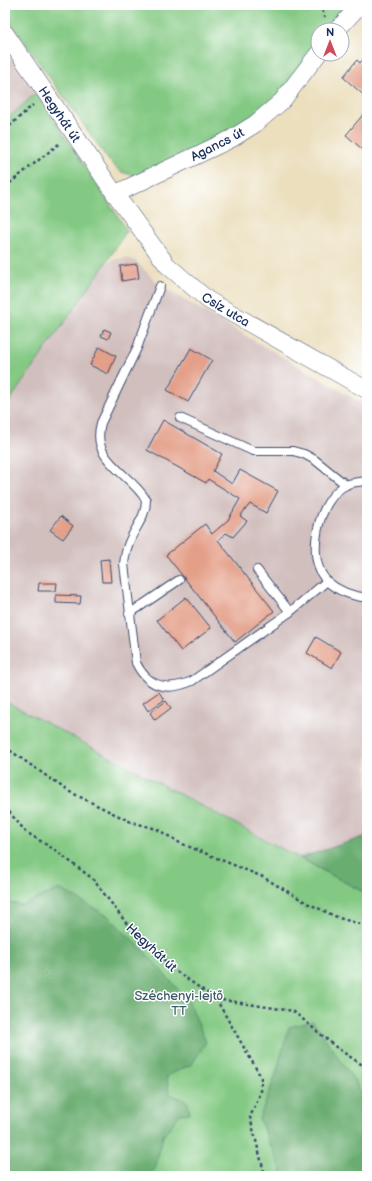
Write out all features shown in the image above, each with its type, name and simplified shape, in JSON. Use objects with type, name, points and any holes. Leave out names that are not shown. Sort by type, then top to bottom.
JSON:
[{"type":"street","points":[[345,22],[360,5]]},
{"type":"street","name":"Hegyhát út","points":[[5,33],[115,194]]},
{"type":"street","name":"Agancs út","points":[[115,194],[231,139],[255,124],[282,101],[312,62]]},
{"type":"street","name":"Csíz utca","points":[[115,194],[156,254],[208,300],[367,390]]},
{"type":"lane","points":[[160,286],[137,348],[98,434],[99,443],[106,458],[146,500],[144,515],[131,537],[125,558],[129,614],[136,663],[141,673],[155,684],[173,687],[192,681],[290,612],[327,581]]},
{"type":"lane","points":[[180,418],[253,451],[293,451],[304,454],[315,460],[346,485]]},
{"type":"lane","points":[[367,481],[346,485],[336,492],[328,502],[318,524],[316,543],[317,559],[327,581],[339,590],[352,596],[367,598]]},
{"type":"lane","points":[[257,570],[290,612]]},
{"type":"lane","points":[[129,614],[179,580]]},
{"type":"path","points":[[5,130],[32,105]]},
{"type":"path","points":[[5,186],[73,133]]},
{"type":"path","points":[[5,747],[68,791],[131,822],[157,829],[180,843],[263,877],[307,903],[340,918],[367,926]]},
{"type":"path","name":"Hegyhát út","points":[[5,807],[26,832],[56,850],[93,879],[130,928],[177,972],[216,999],[293,1011],[337,1048],[367,1068]]},
{"type":"path","points":[[216,999],[261,1078],[261,1092],[250,1117],[265,1176]]},
{"type":"path","points":[[362,1176],[367,1172]]},
{"type":"shaded area","points":[[5,49],[36,93],[5,121]]},
{"type":"shaded area","points":[[127,258],[136,261],[160,286],[367,406],[367,836],[300,858],[5,701],[5,407],[106,263],[116,259]]},
{"type":"green space","points":[[5,5],[353,5],[339,22],[310,22],[310,57],[275,102],[215,140],[140,177],[121,172],[110,162],[5,15]]},
{"type":"green space","points":[[36,93],[127,230],[106,263],[5,407],[5,121]]},
{"type":"green space","name":"Széchenyi-lejtő TT","points":[[5,701],[367,894],[367,1103],[355,1083],[297,1176],[5,1176]]},
{"type":"green space","points":[[367,836],[367,894],[300,858]]},
{"type":"green space","points":[[60,889],[108,916],[145,952],[189,1002],[206,1042],[192,1064],[167,1076],[169,1094],[187,1101],[190,1113],[180,1114],[163,1136],[155,1169],[146,1176],[5,1176],[5,902],[22,905]]},
{"type":"green space","points":[[313,1021],[355,1081],[367,1103],[367,1176],[281,1176],[282,1171],[259,1119],[275,1077],[289,1027]]},
{"type":"building","points":[[367,55],[367,98],[343,77],[357,60],[360,63]]},
{"type":"building","points":[[367,110],[367,143],[362,149],[346,135]]},
{"type":"building","points":[[137,264],[139,278],[122,281],[120,266]]},
{"type":"building","points":[[104,329],[111,332],[108,339],[101,336]]},
{"type":"building","points":[[99,347],[116,356],[108,374],[90,365]]},
{"type":"building","points":[[191,348],[212,360],[188,402],[167,390]]},
{"type":"building","points":[[163,420],[222,454],[213,471],[232,484],[240,470],[278,491],[266,513],[250,504],[240,516],[247,521],[233,537],[226,533],[218,540],[274,611],[235,642],[166,555],[205,524],[212,534],[228,520],[240,499],[208,479],[206,483],[147,450]]},
{"type":"building","points":[[61,516],[73,526],[63,539],[50,530]]},
{"type":"building","points":[[109,559],[111,582],[102,582],[100,560]]},
{"type":"building","points":[[39,583],[57,583],[56,591],[38,591]]},
{"type":"building","points":[[56,595],[81,596],[80,604],[56,603]]},
{"type":"building","points":[[186,597],[211,628],[181,651],[157,620]]},
{"type":"building","points":[[316,637],[341,652],[332,668],[307,653]]},
{"type":"building","points":[[159,692],[164,700],[148,711],[143,703]]},
{"type":"building","points":[[166,701],[171,708],[155,720],[150,713]]}]
